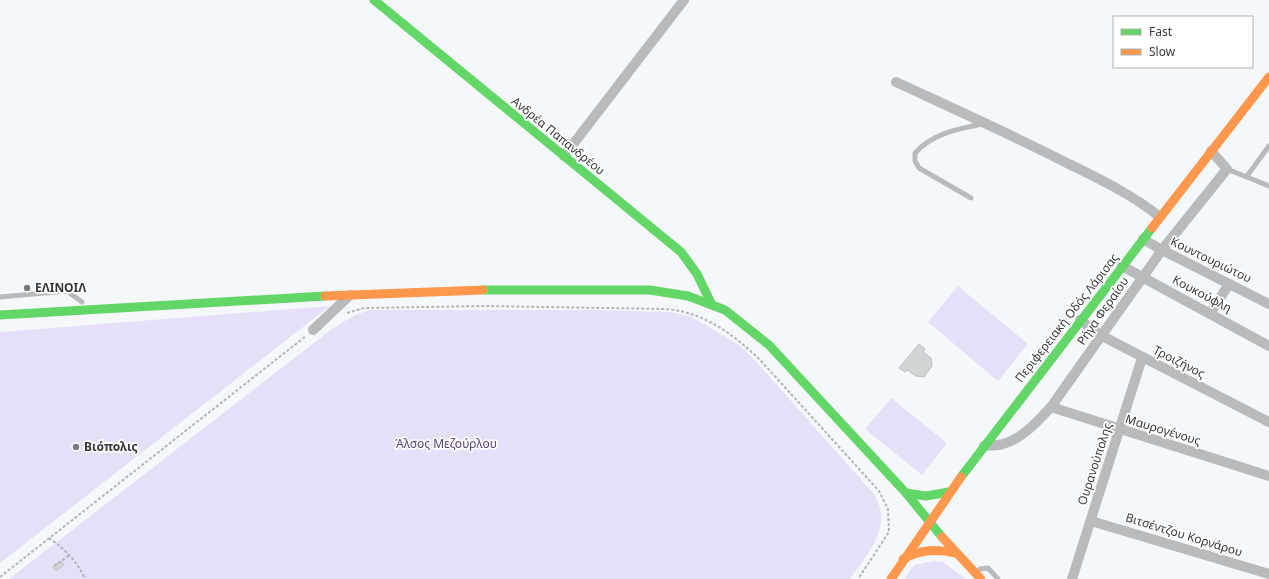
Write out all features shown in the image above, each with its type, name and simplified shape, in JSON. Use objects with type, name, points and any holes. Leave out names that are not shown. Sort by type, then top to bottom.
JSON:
[{"type":"main road","name":"Ανδρέα Παπανδρέου","points":[[374,0],[681,252],[697,274],[711,303]]},
{"type":"main road","name":"Περιφερειακή Οδός Λάρισας","points":[[891,579],[902,560],[949,492],[1080,320],[1269,77]]},
{"type":"main road","points":[[0,315],[350,295],[470,290],[650,290],[680,294],[711,303],[725,310],[769,345],[906,493],[956,553],[981,579]]},
{"type":"main road","points":[[906,493],[926,496],[949,492]]},
{"type":"main road","points":[[902,560],[913,553],[927,549],[956,553]]},
{"type":"street","points":[[564,156],[684,0]]},
{"type":"street","points":[[896,82],[986,122],[1118,188],[1141,202],[1160,217]]},
{"type":"street","points":[[1211,151],[1227,168]]},
{"type":"street","name":"Ρήγα Φεραίου","points":[[984,446],[1003,444],[1018,437],[1028,430],[1051,407],[1162,250],[1227,168]]},
{"type":"street","name":"Κουντουριώτου","points":[[1143,239],[1269,304]]},
{"type":"street","name":"Κουκούφλη","points":[[1122,266],[1269,346]]},
{"type":"street","points":[[1210,314],[1229,284]]},
{"type":"street","points":[[313,330],[350,295]]},
{"type":"street","name":"Τρoιζήνος","points":[[1080,320],[1102,336],[1142,358],[1269,422]]},
{"type":"street","name":"Ουρανούπολης","points":[[1072,579],[1142,358]]},
{"type":"street","name":"Μαυρογένους","points":[[1051,407],[1269,476]]},
{"type":"street","name":"Βιτσέντζου Κορνάρου","points":[[1090,521],[1269,574]]},
{"type":"lane","points":[[971,198],[920,168],[915,161],[915,152],[922,145],[936,137],[986,122]]},
{"type":"lane","points":[[1247,176],[1269,146]]},
{"type":"lane","points":[[1227,168],[1269,186]]},
{"type":"lane","points":[[0,297],[67,291],[82,302]]},
{"type":"lane","points":[[980,569],[988,568],[998,579]]},
{"type":"path","points":[[341,316],[364,308],[486,306],[678,309],[707,320],[745,345],[879,491],[888,509],[889,532],[886,539],[858,579]]},
{"type":"path","points":[[0,577],[313,330]]},
{"type":"path","points":[[49,538],[70,555],[81,570],[85,579]]},
{"type":"path","points":[[54,566],[70,555]]},
{"type":"green space","points":[[958,286],[1028,344],[998,381],[928,322]]},
{"type":"green space","name":"Βιόπολις","points":[[330,306],[0,563],[0,332]]},
{"type":"green space","name":"Άλσος Μεζούρλου","points":[[369,310],[588,310],[670,312],[689,316],[739,345],[752,357],[873,493],[879,505],[881,516],[880,527],[871,549],[850,579],[9,579],[332,329],[353,316]]},
{"type":"green space","points":[[891,398],[947,443],[922,475],[865,429]]},
{"type":"green space","points":[[934,561],[943,562],[966,579],[905,579],[914,565]]},
{"type":"building","points":[[919,344],[925,349],[923,352],[931,358],[932,366],[924,377],[916,376],[907,370],[905,372],[899,368]]},
{"type":"building","points":[[61,561],[64,565],[56,571],[53,567]]},
{"type":"traffic: fast","points":[[374,0],[681,252],[697,274],[711,303]]},
{"type":"traffic: fast","points":[[961,477],[1152,228]]},
{"type":"traffic: fast","points":[[483,290],[650,290],[688,296],[725,310],[769,345],[906,493],[942,537]]},
{"type":"traffic: fast","points":[[0,315],[325,296]]},
{"type":"traffic: fast","points":[[906,493],[926,496],[949,492]]},
{"type":"traffic: slow","points":[[1152,228],[1269,77]]},
{"type":"traffic: slow","points":[[325,296],[483,290]]},
{"type":"traffic: slow","points":[[891,579],[961,477]]},
{"type":"traffic: slow","points":[[942,537],[981,579]]},
{"type":"traffic: slow","points":[[903,559],[916,553],[929,551],[956,553]]},
{"type":"place","name":"ΕΛΙΝΟΙΛ","points":[[27,288]]},
{"type":"place","name":"Βιόπολις","points":[[76,447]]}]
